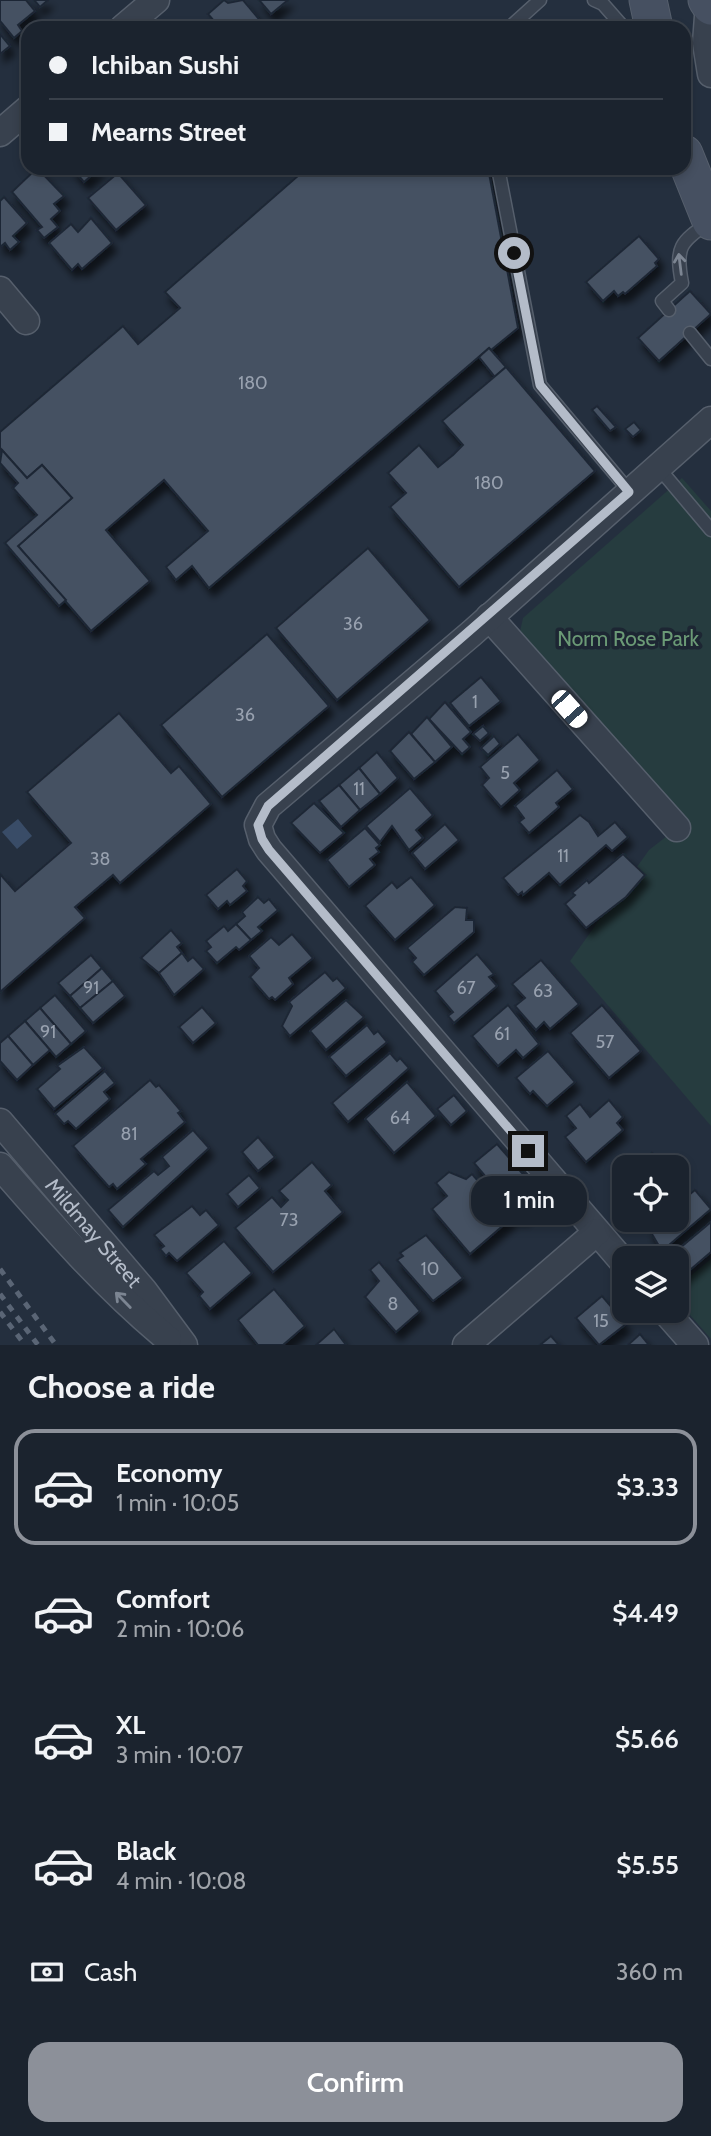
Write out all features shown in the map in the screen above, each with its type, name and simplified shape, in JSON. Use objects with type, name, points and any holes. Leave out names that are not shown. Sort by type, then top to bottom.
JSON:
[{"type":"main road","points":[[648,0],[652,21]]},
{"type":"main road","points":[[691,171],[711,221]]},
{"type":"street","points":[[131,21],[156,0]]},
{"type":"street","points":[[709,3],[706,43],[711,74]]},
{"type":"street","points":[[0,133],[21,115]]},
{"type":"street","points":[[0,290],[26,321]]},
{"type":"street","points":[[612,1249],[269,850],[258,825],[268,806],[489,617],[711,420]]},
{"type":"street","points":[[489,617],[677,828]]},
{"type":"street","name":"Mildmay Street","points":[[0,1122],[144,1291],[184,1345]]},
{"type":"street","name":"Mildmay Street","points":[[0,1166],[128,1305],[175,1345]]},
{"type":"street","points":[[466,1345],[597,1231]]},
{"type":"street","points":[[676,1323],[695,1345]]},
{"type":"lane","points":[[517,21],[537,3],[553,0]]},
{"type":"lane","points":[[594,0],[603,4],[618,21]]},
{"type":"lane","points":[[499,175],[540,385],[629,492]]},
{"type":"lane","points":[[669,310],[662,301],[682,283],[678,256],[680,248],[711,221]]},
{"type":"lane","points":[[690,333],[711,359]]},
{"type":"lane","points":[[700,344],[711,335]]},
{"type":"lane","points":[[658,467],[711,530]]},
{"type":"green space","name":"Norm Rose Park","points":[[682,478],[711,511],[711,1126],[570,961],[649,850],[676,829],[519,636],[523,618]]},
{"type":"green space","points":[[711,1259],[711,1339],[689,1314],[689,1277]]},
{"type":"water","points":[[18,819],[32,836],[17,849],[2,832]]},
{"type":"building","points":[[0,0],[26,0],[35,11],[21,21],[18,25],[21,32],[14,38],[0,21]]},
{"type":"building","points":[[34,0],[48,0],[40,7]]},
{"type":"building","points":[[224,0],[228,3],[243,0],[261,21],[214,21],[208,14]]},
{"type":"building","points":[[259,0],[288,0],[271,14]]},
{"type":"building","points":[[0,34],[10,46],[0,54]]},
{"type":"building","points":[[30,175],[44,175],[64,196],[54,204],[60,211],[51,219],[58,227],[44,238],[37,230],[42,227],[12,192]]},
{"type":"building","points":[[78,175],[92,175],[84,182]]},
{"type":"building","points":[[116,175],[120,175],[146,205],[116,230],[88,198]]},
{"type":"building","points":[[299,175],[489,175],[518,328],[491,350],[489,348],[209,588],[192,566],[176,580],[166,567],[208,531],[164,480],[106,530],[150,581],[91,631],[18,546],[72,498],[42,465],[27,478],[0,448],[0,432],[123,326],[138,344],[180,308],[165,292]]},
{"type":"building","points":[[4,197],[27,223],[13,236],[19,242],[10,250],[5,243],[0,247],[0,201]]},
{"type":"building","points":[[91,218],[112,243],[82,269],[78,264],[72,270],[49,243],[71,224],[78,232]]},
{"type":"building","points":[[639,236],[659,259],[655,263],[657,266],[625,294],[623,292],[618,296],[614,291],[603,301],[586,282]]},
{"type":"building","points":[[690,291],[711,314],[659,361],[638,338]]},
{"type":"building","points":[[489,348],[506,367],[495,377],[479,357]]},
{"type":"building","points":[[506,367],[595,471],[459,587],[390,507],[406,493],[388,473],[419,445],[438,467],[453,455],[463,445],[442,421]]},
{"type":"building","points":[[597,406],[616,427],[610,431],[592,410]]},
{"type":"building","points":[[634,422],[641,430],[633,437],[625,429]]},
{"type":"building","points":[[2,450],[27,478],[42,465],[72,498],[18,546],[66,600],[59,606],[5,543],[37,515],[13,488],[18,483],[0,463]]},
{"type":"building","points":[[368,548],[430,620],[337,700],[276,628]]},
{"type":"building","points":[[267,634],[329,706],[222,797],[161,725]]},
{"type":"building","points":[[481,677],[501,701],[469,726],[450,703]]},
{"type":"building","points":[[445,702],[471,732],[463,739],[470,747],[462,754],[429,719]]},
{"type":"building","points":[[119,713],[171,773],[179,766],[211,804],[120,883],[113,875],[75,907],[85,918],[0,992],[0,874],[15,891],[71,843],[27,792]]},
{"type":"building","points":[[427,717],[452,747],[435,762],[411,734]]},
{"type":"building","points":[[483,726],[489,733],[480,741],[473,734]]},
{"type":"building","points":[[409,732],[435,762],[414,779],[390,751]]},
{"type":"building","points":[[518,734],[540,760],[514,783],[520,790],[501,807],[482,785],[489,778],[480,767]]},
{"type":"building","points":[[494,736],[500,744],[488,755],[481,748]]},
{"type":"building","points":[[377,752],[398,778],[380,794],[359,768]]},
{"type":"building","points":[[359,768],[380,794],[360,810],[339,785]]},
{"type":"building","points":[[557,770],[573,789],[556,803],[559,807],[529,833],[519,822],[524,818],[515,806]]},
{"type":"building","points":[[339,785],[360,810],[341,827],[319,801]]},
{"type":"building","points":[[410,788],[433,815],[416,830],[423,838],[409,850],[392,826],[380,842],[366,826]]},
{"type":"building","points":[[314,803],[344,833],[320,853],[291,823]]},
{"type":"building","points":[[580,815],[589,822],[598,836],[615,822],[628,837],[612,851],[606,845],[560,885],[549,873],[523,895],[522,892],[518,895],[503,878]]},
{"type":"building","points":[[445,824],[459,840],[425,869],[412,853]]},
{"type":"building","points":[[365,828],[380,845],[376,848],[379,852],[370,859],[375,865],[349,887],[327,860]]},
{"type":"building","points":[[623,854],[645,875],[626,897],[586,928],[565,904],[575,895],[572,893],[587,880],[589,883]]},
{"type":"building","points":[[237,869],[247,881],[243,886],[247,891],[230,905],[227,901],[218,909],[206,895]]},
{"type":"building","points":[[411,877],[435,905],[395,940],[365,906],[392,882],[397,888]]},
{"type":"building","points":[[258,897],[264,903],[269,899],[278,910],[258,927],[262,931],[251,940],[236,924],[245,916],[242,912]]},
{"type":"building","points":[[455,907],[467,908],[466,920],[474,920],[474,932],[424,975],[412,962],[416,958],[407,948]]},
{"type":"building","points":[[236,924],[251,940],[239,950],[236,947],[217,963],[206,951],[211,947],[206,941],[224,926],[228,931]]},
{"type":"building","points":[[171,930],[182,943],[177,947],[182,953],[159,973],[141,958]]},
{"type":"building","points":[[292,934],[313,958],[289,978],[293,984],[275,1000],[272,997],[269,999],[250,977],[259,968],[249,956],[271,937],[279,945]]},
{"type":"building","points":[[182,953],[188,961],[193,957],[204,969],[174,995],[159,973]]},
{"type":"building","points":[[477,954],[494,974],[489,977],[497,986],[454,1023],[448,1016],[453,1012],[435,991]]},
{"type":"building","points":[[91,955],[102,968],[70,996],[58,983]]},
{"type":"building","points":[[541,960],[579,1004],[550,1029],[544,1022],[536,1030],[515,1006],[525,998],[512,984]]},
{"type":"building","points":[[102,968],[113,981],[80,1008],[70,996]]},
{"type":"building","points":[[325,972],[333,981],[337,978],[346,988],[290,1036],[282,1026],[292,1006],[289,1002]]},
{"type":"building","points":[[113,981],[125,996],[93,1023],[80,1008]]},
{"type":"building","points":[[55,995],[86,1031],[71,1044],[40,1008]]},
{"type":"building","points":[[346,1000],[364,1017],[326,1050],[310,1031]]},
{"type":"building","points":[[508,1005],[539,1044],[523,1058],[516,1050],[498,1066],[472,1036]]},
{"type":"building","points":[[602,1005],[641,1051],[609,1078],[570,1033]]},
{"type":"building","points":[[202,1007],[216,1023],[193,1043],[179,1027]]},
{"type":"building","points":[[40,1008],[71,1044],[56,1057],[25,1021]]},
{"type":"building","points":[[25,1021],[50,1050],[33,1065],[8,1036]]},
{"type":"building","points":[[367,1025],[374,1034],[378,1031],[387,1042],[346,1076],[329,1057]]},
{"type":"building","points":[[8,1036],[33,1065],[17,1080],[0,1061],[0,1043]]},
{"type":"building","points":[[84,1047],[103,1068],[54,1109],[37,1089],[60,1069],[57,1066]]},
{"type":"building","points":[[548,1051],[575,1082],[547,1106],[533,1091],[530,1094],[516,1078]]},
{"type":"building","points":[[390,1053],[397,1061],[400,1058],[409,1068],[348,1122],[332,1103]]},
{"type":"building","points":[[105,1071],[115,1083],[104,1092],[110,1099],[76,1129],[68,1121],[64,1124],[55,1114]]},
{"type":"building","points":[[150,1080],[156,1087],[159,1085],[181,1111],[178,1113],[185,1122],[141,1159],[146,1164],[117,1189],[113,1184],[109,1187],[73,1146]]},
{"type":"building","points":[[407,1082],[436,1116],[394,1153],[365,1119]]},
{"type":"building","points":[[454,1095],[467,1111],[451,1125],[437,1109]]},
{"type":"building","points":[[609,1100],[623,1117],[617,1123],[623,1130],[586,1162],[565,1137],[576,1128],[566,1116],[580,1104],[590,1117]]},
{"type":"building","points":[[193,1130],[209,1148],[123,1227],[108,1210],[154,1171],[158,1175],[169,1166],[162,1157]]},
{"type":"building","points":[[258,1137],[275,1157],[258,1171],[242,1152]]},
{"type":"building","points":[[497,1144],[541,1195],[521,1218],[474,1163]]},
{"type":"building","points":[[312,1162],[332,1185],[325,1191],[343,1212],[273,1272],[235,1228],[272,1197],[281,1207],[288,1200],[279,1191]]},
{"type":"building","points":[[449,1172],[466,1179],[472,1174],[485,1189],[491,1184],[513,1217],[470,1254],[432,1209],[447,1196],[436,1183]]},
{"type":"building","points":[[249,1175],[260,1188],[238,1207],[227,1194]]},
{"type":"building","points":[[695,1190],[711,1209],[689,1228],[689,1195]]},
{"type":"building","points":[[192,1206],[200,1215],[206,1210],[219,1225],[177,1261],[169,1253],[166,1256],[160,1249],[164,1246],[154,1235]]},
{"type":"building","points":[[711,1222],[711,1252],[689,1271],[689,1246],[682,1246]]},
{"type":"building","points":[[651,1232],[684,1232],[668,1246],[659,1246]]},
{"type":"building","points":[[426,1235],[463,1278],[433,1301],[397,1260],[403,1256],[400,1253]]},
{"type":"building","points":[[224,1241],[252,1273],[210,1309],[199,1296],[203,1292],[186,1273]]},
{"type":"building","points":[[379,1262],[420,1311],[396,1332],[365,1297],[379,1281],[370,1270]]},
{"type":"building","points":[[274,1289],[305,1326],[283,1345],[258,1345],[238,1320]]},
{"type":"building","points":[[602,1296],[612,1308],[612,1323],[626,1324],[599,1345],[576,1318]]},
{"type":"building","points":[[334,1329],[346,1345],[316,1345]]},
{"type":"building","points":[[640,1334],[649,1345],[628,1345]]},
{"type":"building","points":[[551,1336],[559,1345],[540,1345]]},
{"type":"railway","points":[[0,1269],[56,1345]]},
{"type":"railway","points":[[0,1294],[38,1345]]},
{"type":"railway","points":[[0,1312],[25,1345]]},
{"type":"route","points":[[514,253],[540,385],[629,492],[471,633],[268,806],[258,830],[269,850],[528,1151]]}]
